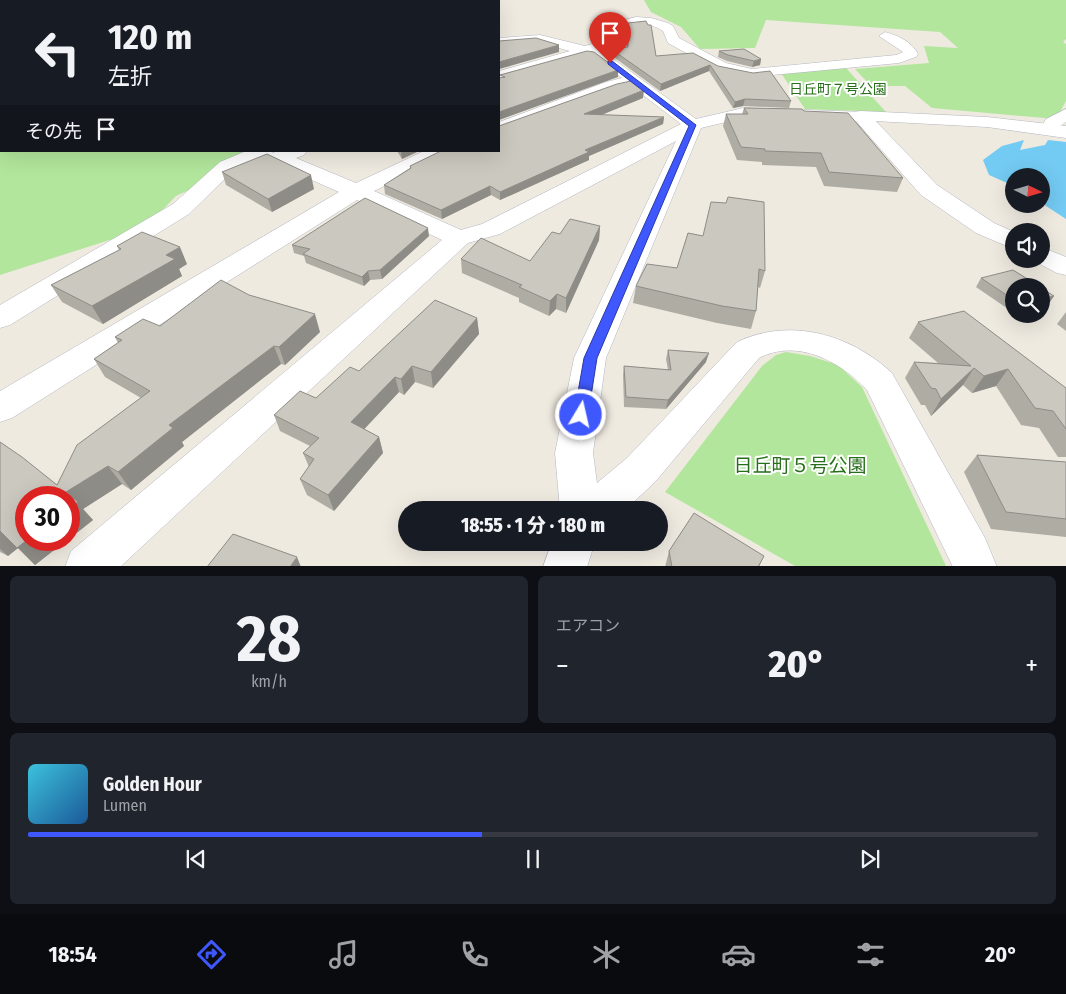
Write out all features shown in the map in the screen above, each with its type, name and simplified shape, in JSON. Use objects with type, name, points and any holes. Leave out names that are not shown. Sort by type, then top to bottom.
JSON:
[{"type":"street","points":[[500,76],[614,42],[616,40],[617,26],[643,21],[667,26],[673,40],[722,67],[743,72],[759,73],[899,59],[911,54],[902,44],[885,36]]},
{"type":"street","points":[[500,42],[540,39],[599,54],[632,81],[693,125]]},
{"type":"street","points":[[500,128],[612,85],[632,81]]},
{"type":"street","points":[[87,566],[460,238],[491,229],[693,125],[743,113],[971,120],[1058,131]]},
{"type":"street","points":[[1058,131],[1052,123],[1066,114]]},
{"type":"street","points":[[861,116],[929,190],[985,228],[1005,238]]},
{"type":"street","points":[[580,501],[574,453],[590,358],[693,125]]},
{"type":"street","points":[[0,318],[181,209],[227,166],[262,152]]},
{"type":"street","points":[[294,152],[278,158],[460,238]]},
{"type":"street","points":[[0,408],[356,191],[438,152]]},
{"type":"street","points":[[1050,260],[1066,267]]},
{"type":"street","points":[[606,501],[642,470],[748,350],[758,343],[775,339],[801,340],[824,346],[857,362],[880,382],[970,553],[975,566]]},
{"type":"street","points":[[565,566],[571,551]]},
{"type":"green space","points":[[644,0],[1066,0],[1066,39],[1063,42],[1066,44],[1066,101],[1056,119],[932,108],[905,86],[871,86],[855,69],[929,63],[924,46],[958,48],[940,32],[766,20],[755,48],[700,49],[681,27],[651,12]]},
{"type":"green space","name":"日丘町７号公園","points":[[846,68],[886,112],[805,109],[781,73]]},
{"type":"green space","points":[[0,152],[271,152],[176,196],[144,229],[0,275]]},
{"type":"green space","name":"日丘町５号公園","points":[[786,352],[810,356],[838,365],[862,387],[946,566],[795,566],[665,492],[762,366],[776,355]]},
{"type":"water","points":[[1024,140],[1020,150],[1045,145],[1048,140],[1066,142],[1066,219],[1050,209],[1050,168],[1005,168],[1005,182],[989,175],[983,160],[1002,146]]},
{"type":"building","points":[[646,21],[648,25],[651,25],[656,56],[693,53],[718,66],[753,73],[770,71],[791,101],[745,99],[735,102],[710,65],[661,84],[611,49],[628,47],[628,23]]},
{"type":"building","points":[[536,38],[559,45],[500,62],[500,41]]},
{"type":"building","points":[[744,49],[761,59],[754,61],[719,51]]},
{"type":"building","points":[[587,51],[594,52],[618,70],[500,112],[500,78],[505,77],[500,75]]},
{"type":"building","points":[[631,81],[644,90],[584,114],[664,117],[585,150],[589,152],[500,192],[490,186],[441,210],[384,185],[411,168],[410,166],[439,152],[500,152],[500,126],[617,84]]},
{"type":"building","points":[[744,108],[802,109],[804,111],[848,113],[903,178],[829,172],[821,153],[765,151],[765,149],[741,147],[726,114],[748,114]]},
{"type":"building","points":[[267,154],[311,175],[268,199],[222,172]]},
{"type":"building","points":[[728,197],[764,202],[765,271],[759,269],[756,311],[722,306],[636,286],[647,264],[677,268],[688,233],[703,236],[711,202],[726,203]]},
{"type":"building","points":[[365,198],[428,228],[380,270],[368,271],[362,277],[303,254],[310,249],[292,245]]},
{"type":"building","points":[[570,219],[600,226],[566,298],[557,294],[550,301],[519,287],[522,285],[461,259],[481,238],[530,261],[552,232],[560,234]]},
{"type":"building","points":[[142,232],[180,247],[166,255],[175,259],[92,306],[51,285],[121,249],[117,246]]},
{"type":"building","points":[[1013,270],[1026,278],[1005,278],[1005,294],[981,278]]},
{"type":"building","points":[[221,280],[249,295],[315,314],[279,347],[274,346],[169,425],[173,428],[118,472],[108,466],[76,486],[15,486],[15,546],[0,531],[0,442],[57,485],[77,445],[150,391],[94,359],[122,340],[115,337],[143,319],[160,326]]},
{"type":"building","points":[[435,300],[477,318],[431,372],[412,366],[401,379],[395,377],[351,422],[379,437],[328,495],[300,479],[314,459],[303,453],[319,438],[274,415],[300,391],[316,398],[350,367],[359,371]]},
{"type":"building","points":[[964,311],[1066,388],[1066,429],[1053,411],[1035,408],[1008,369],[984,376],[974,368],[941,399],[936,389],[931,388],[914,362],[971,366],[918,322]]},
{"type":"building","points":[[668,350],[709,353],[668,400],[626,397],[624,366],[671,370]]},
{"type":"building","points":[[977,455],[1066,462],[1066,519],[1006,512]]},
{"type":"building","points":[[694,513],[764,556],[759,566],[672,566],[669,551]]},
{"type":"building","points":[[233,534],[297,557],[291,566],[208,566]]},
{"type":"route","points":[[581,415],[590,358],[693,125],[610,63]]}]
